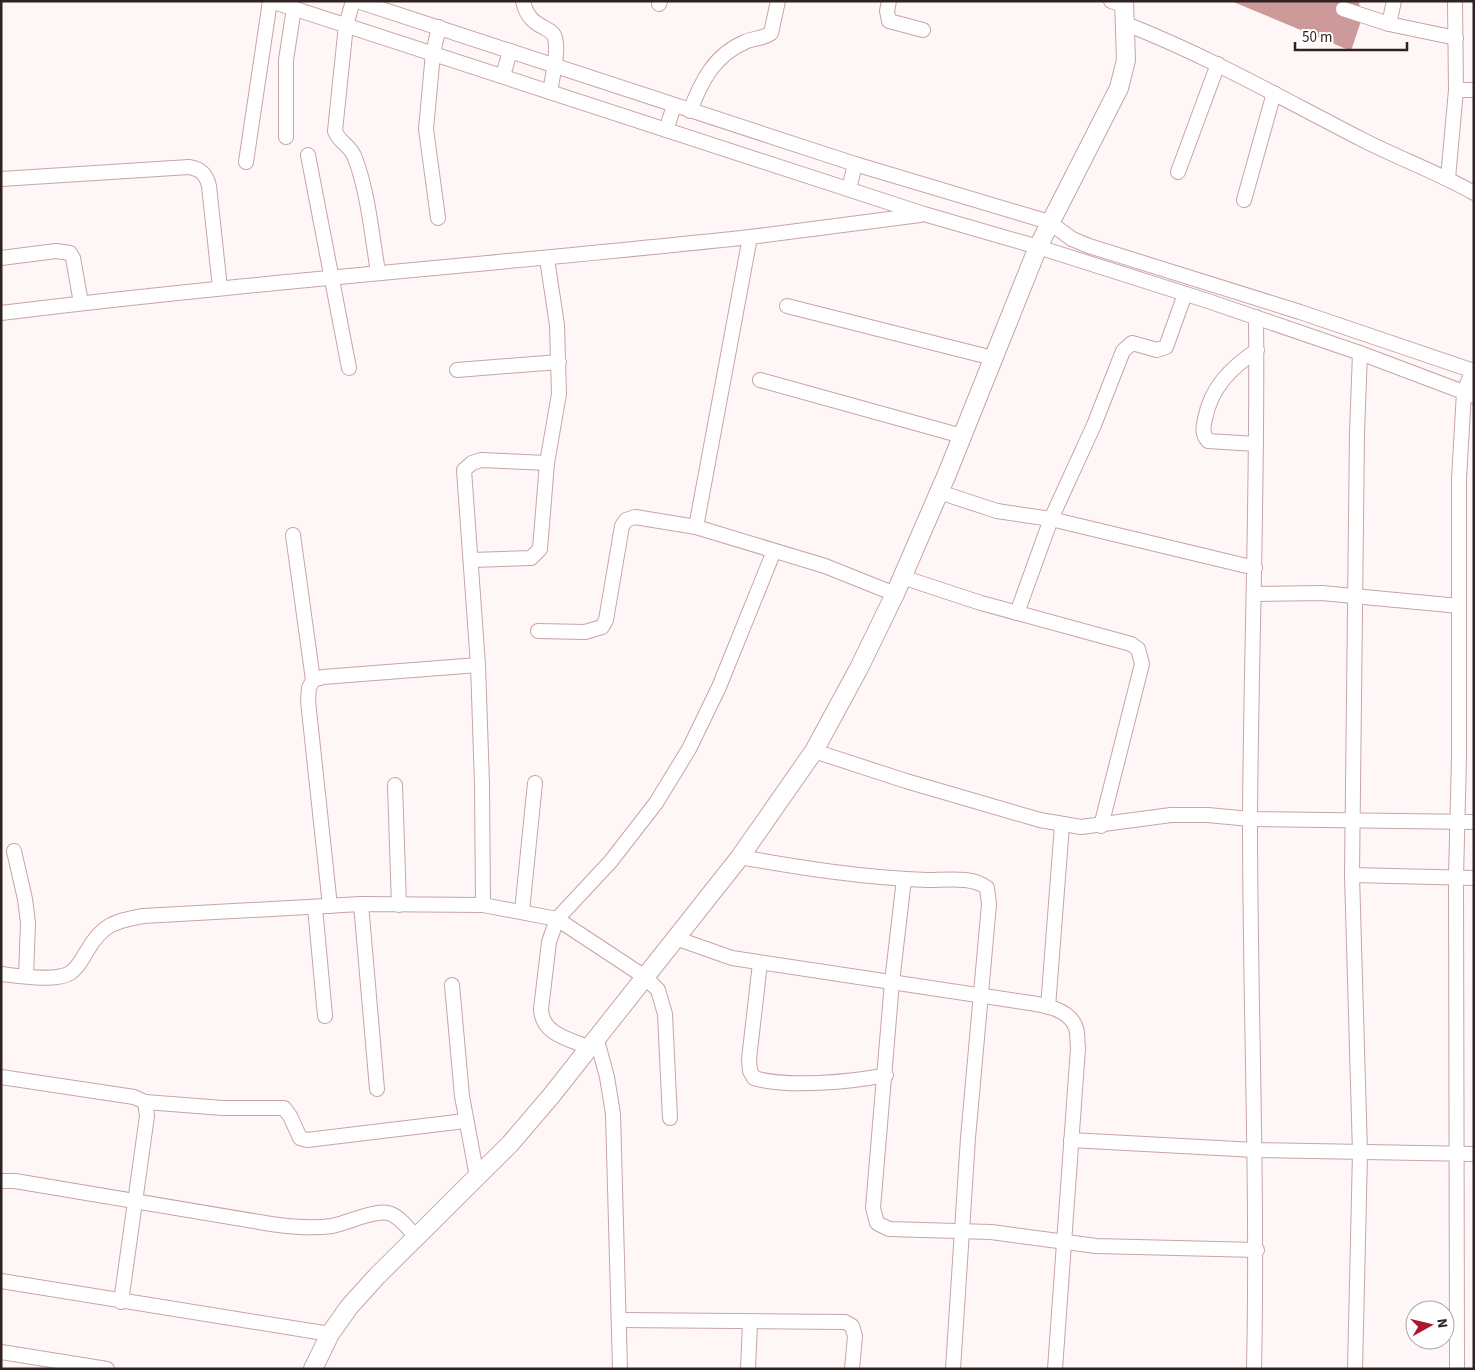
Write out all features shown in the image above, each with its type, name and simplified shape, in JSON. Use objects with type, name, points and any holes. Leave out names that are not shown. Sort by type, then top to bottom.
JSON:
[{"type":"street","points":[[246,162],[270,1],[924,214],[1038,247],[1256,317],[1360,353],[1469,394]]},
{"type":"street","points":[[353,1],[346,26],[335,131],[340,141],[352,150],[359,167],[378,272]]},
{"type":"street","points":[[357,1],[855,164],[1049,222],[1072,239],[1089,246],[1300,312],[1473,370],[1459,479],[1458,822],[1456,877],[1457,1369]]},
{"type":"street","points":[[523,1],[528,17],[533,22],[552,32],[555,37],[554,67],[550,92]]},
{"type":"street","points":[[690,111],[705,76],[718,60],[734,47],[771,33],[778,1]]},
{"type":"street","points":[[889,1],[887,11],[889,21],[923,30]]},
{"type":"street","points":[[1389,24],[1394,1]]},
{"type":"street","points":[[1448,178],[1456,90],[1455,1]]},
{"type":"street","points":[[313,1369],[330,1334],[349,1307],[377,1276],[516,1137],[594,1044],[740,858],[814,751],[859,668],[895,594],[939,492],[1049,222],[1119,88],[1126,60],[1126,24],[1119,2]]},
{"type":"street","points":[[286,136],[286,60],[294,8]]},
{"type":"street","points":[[1343,9],[1389,24],[1456,38]]},
{"type":"street","points":[[1126,24],[1173,42],[1363,140],[1448,178],[1474,193]]},
{"type":"street","points":[[438,218],[426,129],[433,53],[439,27]]},
{"type":"street","points":[[503,76],[510,52]]},
{"type":"street","points":[[1178,172],[1218,64]]},
{"type":"street","points":[[1456,90],[1474,90]]},
{"type":"street","points":[[1244,200],[1274,93]]},
{"type":"street","points":[[666,130],[674,106]]},
{"type":"street","points":[[308,155],[349,368]]},
{"type":"street","points":[[849,189],[855,164]]},
{"type":"street","points":[[1,179],[189,167],[198,169],[206,176],[209,186],[220,288]]},
{"type":"street","points":[[1,313],[378,272],[547,259],[750,237],[924,214]]},
{"type":"street","points":[[696,527],[750,237]]},
{"type":"street","points":[[1,258],[56,251],[70,253],[73,258],[81,303]]},
{"type":"street","points":[[471,560],[524,559],[536,555],[540,548],[547,463],[559,394],[557,325],[547,259]]},
{"type":"street","points":[[1017,613],[1051,519],[1094,425],[1123,351],[1132,343],[1156,350],[1166,347],[1185,294]]},
{"type":"street","points":[[787,306],[993,358]]},
{"type":"street","points":[[1254,1369],[1257,1250],[1250,818],[1255,594],[1256,317]]},
{"type":"street","points":[[1256,444],[1208,440],[1204,436],[1203,428],[1212,395],[1222,379],[1236,364],[1257,350]]},
{"type":"street","points":[[1355,1369],[1360,1153],[1352,875],[1357,595],[1357,432],[1360,353]]},
{"type":"street","points":[[457,370],[559,362]]},
{"type":"street","points":[[760,380],[962,436]]},
{"type":"street","points":[[483,905],[482,784],[478,665],[464,470],[472,463],[481,460],[547,463]]},
{"type":"street","points":[[939,492],[997,511],[1051,519],[1254,568]]},
{"type":"street","points":[[538,631],[585,632],[602,628],[606,620],[622,526],[626,520],[635,517],[696,527],[825,566],[895,594]]},
{"type":"street","points":[[292,535],[313,680]]},
{"type":"street","points":[[594,1044],[555,1032],[545,1027],[541,1020],[548,949],[557,918],[611,861],[656,803],[689,749],[719,687],[774,551]]},
{"type":"street","points":[[902,577],[1017,613],[1131,644],[1138,649],[1141,655],[1141,669],[1102,826]]},
{"type":"street","points":[[1255,594],[1322,593],[1357,595],[1459,606]]},
{"type":"street","points":[[330,906],[308,688],[313,680],[322,677],[478,665]]},
{"type":"street","points":[[814,751],[906,781],[1062,825],[1102,826],[1171,815],[1474,822]]},
{"type":"street","points":[[522,911],[535,783]]},
{"type":"street","points":[[396,785],[399,905]]},
{"type":"street","points":[[1048,1007],[1062,825]]},
{"type":"street","points":[[14,851],[26,907],[26,976]]},
{"type":"street","points":[[740,858],[810,869],[904,879],[975,881],[987,888],[989,904],[982,995],[975,1050],[953,1369]]},
{"type":"street","points":[[1352,875],[1474,878]]},
{"type":"street","points":[[904,879],[892,982],[886,1075],[873,1208],[877,1223],[889,1229],[962,1231],[1096,1246],[1257,1250]]},
{"type":"street","points":[[361,904],[377,1089]]},
{"type":"street","points":[[1,974],[56,978],[70,973],[79,965],[92,942],[105,928],[119,920],[143,916],[361,904],[483,905],[557,918],[646,977],[658,990],[663,1002],[670,1118]]},
{"type":"street","points":[[315,907],[325,1016]]},
{"type":"street","points":[[678,939],[732,958],[982,995],[1048,1007],[1068,1016],[1076,1027],[1078,1048],[1055,1369]]},
{"type":"street","points":[[760,962],[749,1059],[750,1071],[754,1078],[770,1081],[842,1082],[886,1075]]},
{"type":"street","points":[[452,985],[465,1121],[477,1177]]},
{"type":"street","points":[[594,1044],[607,1077],[613,1114],[620,1369]]},
{"type":"street","points":[[1,1077],[134,1097],[145,1102],[223,1108],[284,1108],[300,1138],[307,1140],[465,1121]]},
{"type":"street","points":[[121,1302],[147,1116],[145,1102]]},
{"type":"street","points":[[1071,1140],[1255,1150],[1474,1154]]},
{"type":"street","points":[[1,1181],[15,1181],[304,1228],[333,1226],[374,1214],[389,1213],[395,1216],[417,1238]]},
{"type":"street","points":[[1,1282],[121,1302],[239,1318],[330,1334]]},
{"type":"street","points":[[620,1320],[750,1323],[845,1322],[852,1326],[855,1336],[852,1369]]},
{"type":"street","points":[[748,1369],[750,1323]]},
{"type":"street","points":[[1,1352],[107,1369]]},
{"type":"shaded area","points":[[1231,1],[1359,1],[1361,21],[1351,51]]}]
